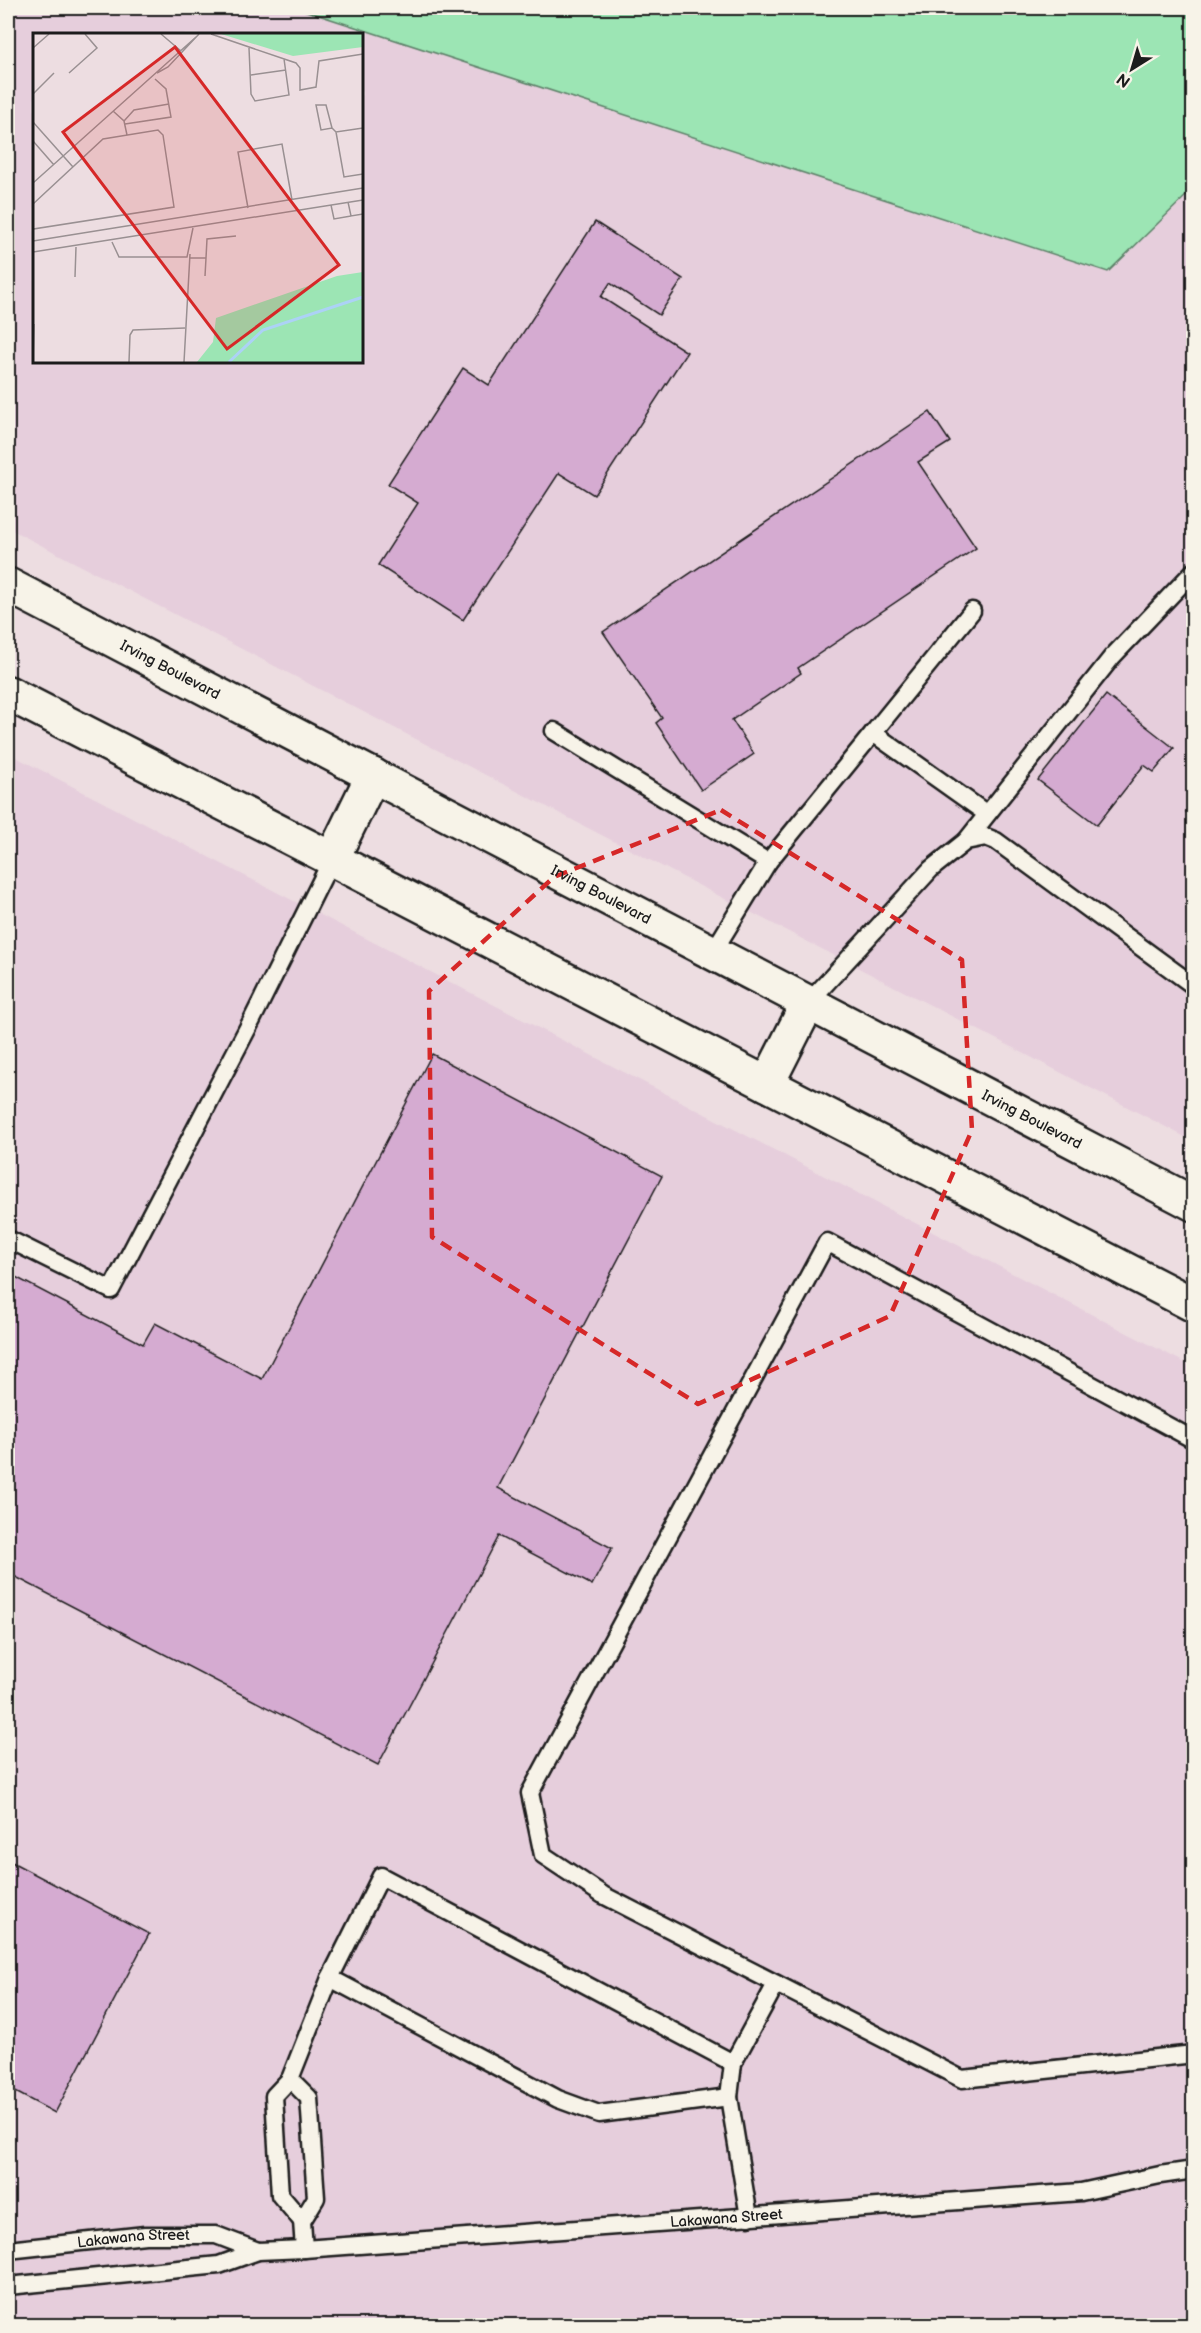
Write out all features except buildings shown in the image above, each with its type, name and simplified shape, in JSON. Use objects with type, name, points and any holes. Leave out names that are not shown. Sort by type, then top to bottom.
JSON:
[{"type":"main road","name":"Irving Boulevard","points":[[8,585],[1194,1204]]},
{"type":"main road","points":[[8,693],[1194,1305]]},
{"type":"main road","points":[[332,859],[373,775]]},
{"type":"main road","points":[[767,1084],[808,1003]]},
{"type":"lane","points":[[808,1003],[931,869],[966,841],[1112,657],[1194,571]]},
{"type":"lane","points":[[712,952],[768,862],[972,611]]},
{"type":"lane","points":[[554,731],[768,862]]},
{"type":"lane","points":[[873,733],[987,814]]},
{"type":"lane","points":[[966,841],[986,837],[996,841],[1194,986]]},
{"type":"lane","points":[[8,1239],[111,1290],[252,1020],[332,859]]},
{"type":"lane","points":[[1194,1440],[827,1242],[530,1793],[543,1855],[603,1895],[962,2079],[1194,2054]]},
{"type":"lane","points":[[302,2221],[280,2195],[274,2096],[290,2079],[330,1978],[381,1876],[733,2063]]},
{"type":"lane","points":[[330,1978],[558,2099],[599,2114],[729,2097]]},
{"type":"lane","points":[[749,2217],[729,2097],[733,2063],[776,1984]]},
{"type":"lane","points":[[290,2079],[309,2098],[316,2198],[302,2221],[304,2249]]},
{"type":"lane","name":"Lakawana Street","points":[[8,2286],[219,2265],[258,2251],[1082,2192],[1194,2170]]},
{"type":"lane","name":"Lakawana Street","points":[[8,2250],[145,2235],[216,2235],[258,2251]]},
{"type":"highlighted area","points":[[721,810],[962,960],[972,1130],[890,1316],[698,1404],[432,1237],[429,991],[554,877]]},
{"type":"shaded area","points":[[8,8],[297,8],[1108,271],[1193,189],[1193,1141],[8,528]]},
{"type":"shaded area","points":[[8,753],[1193,1367],[1193,2325],[8,2325]]},
{"type":"green space","points":[[297,8],[1193,8],[1193,189],[1108,272]]}]
